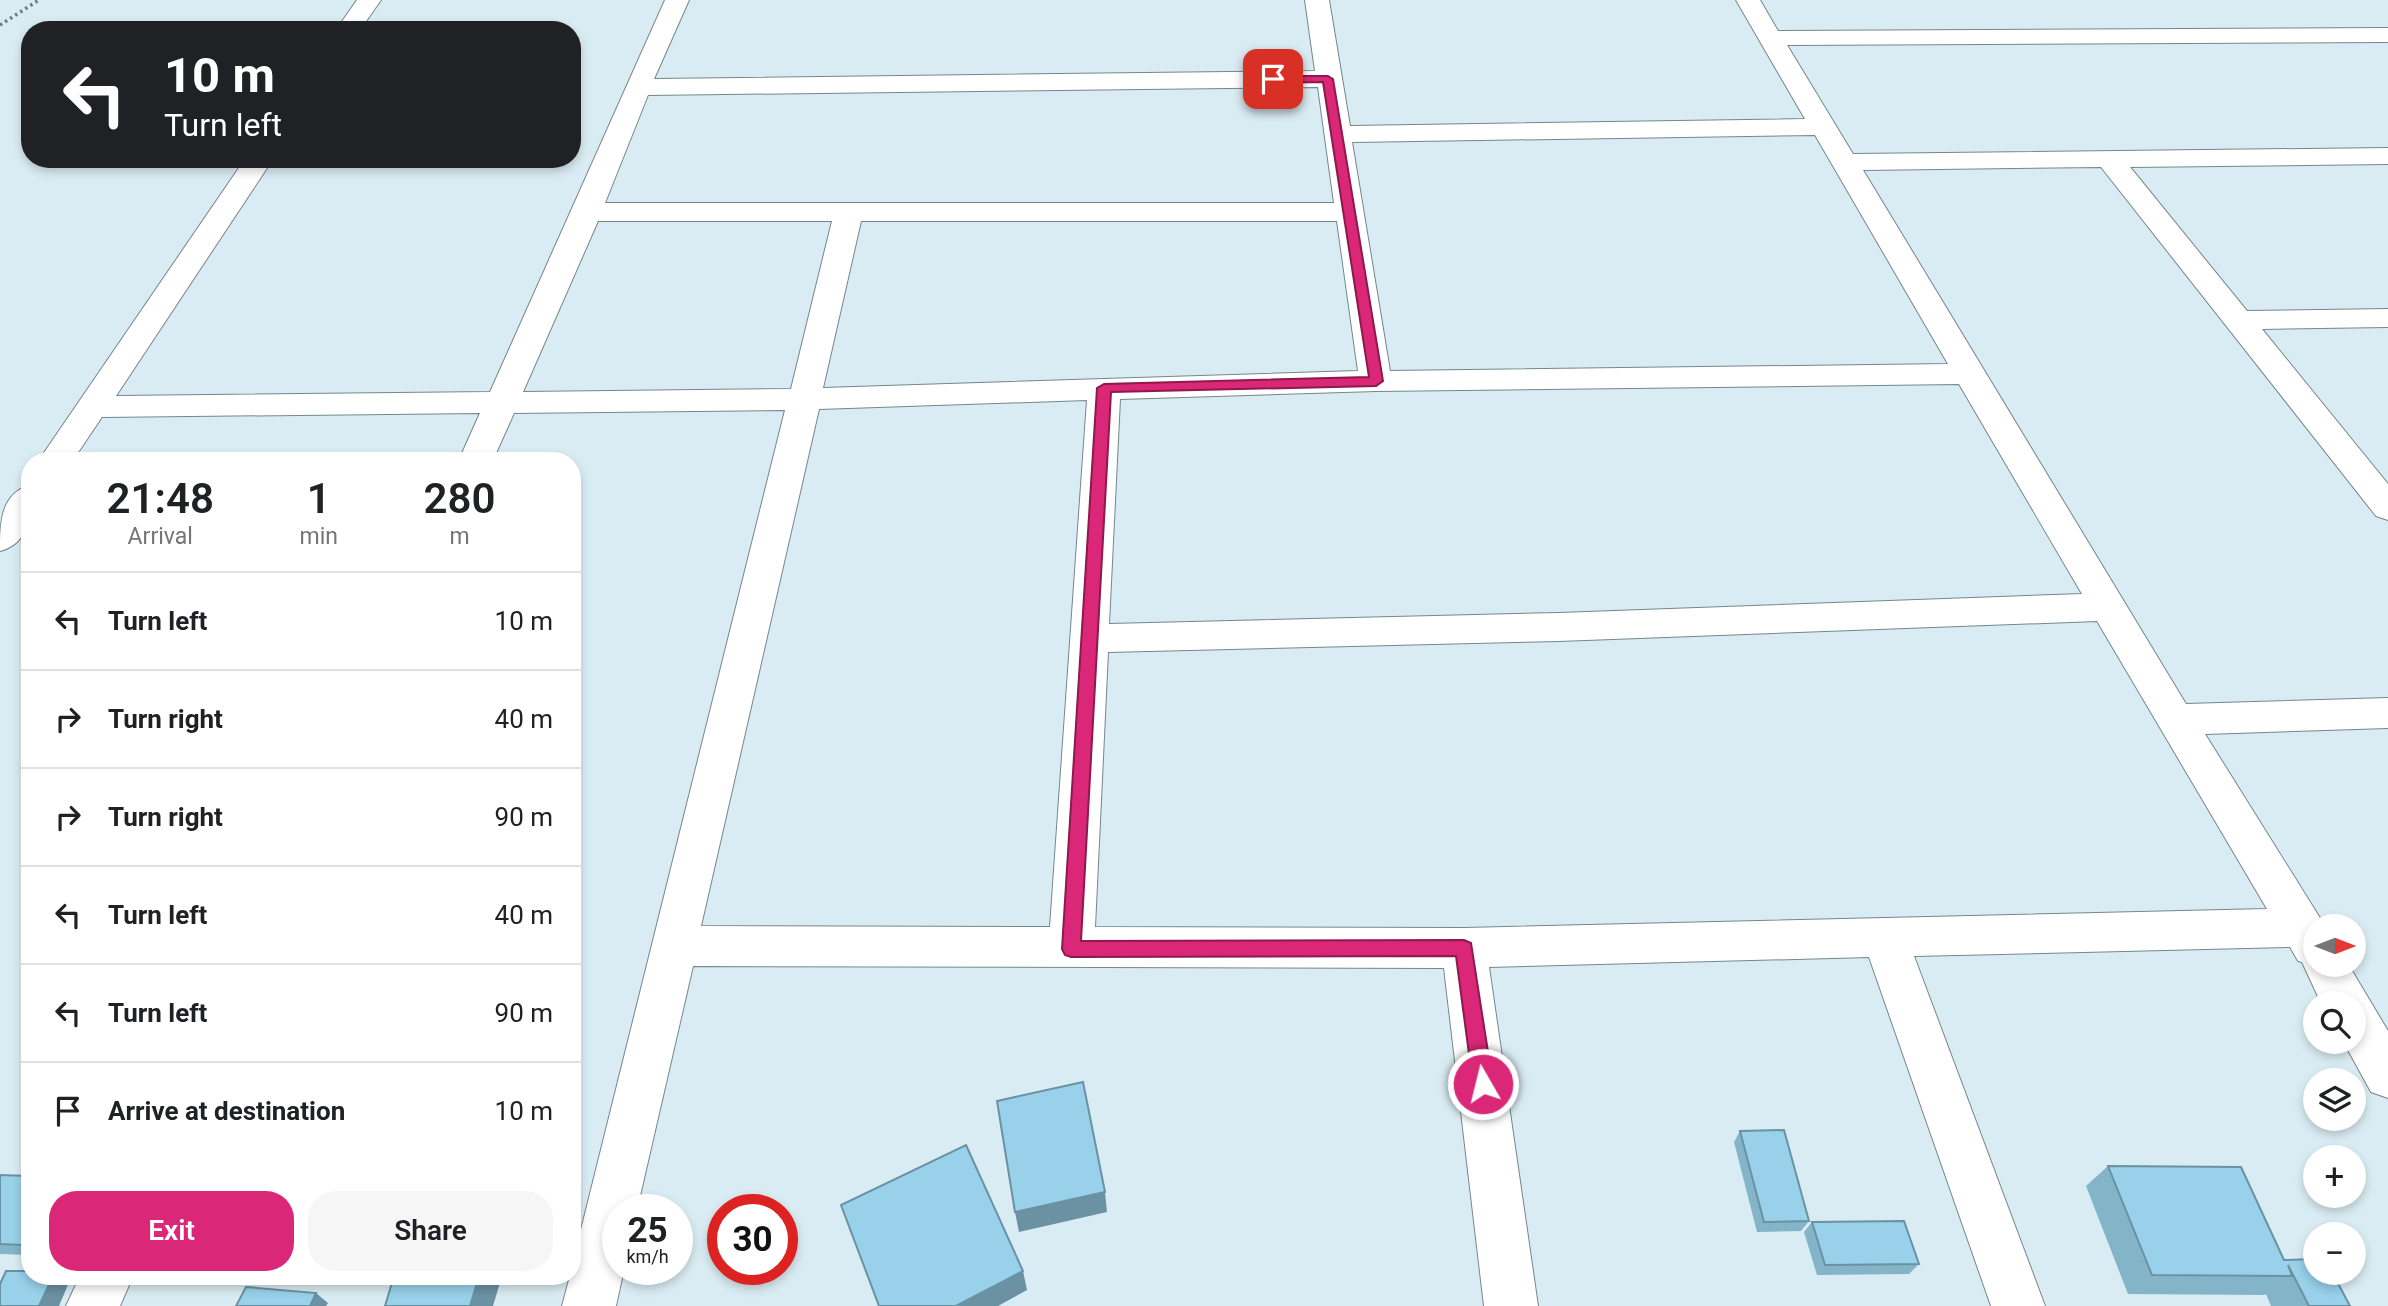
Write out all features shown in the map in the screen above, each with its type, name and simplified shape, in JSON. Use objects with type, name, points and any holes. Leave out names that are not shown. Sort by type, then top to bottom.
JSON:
[{"type":"street","points":[[354,21],[369,0]]},
{"type":"street","points":[[480,452],[587,212],[677,0]]},
{"type":"street","points":[[1317,0],[1376,381]]},
{"type":"street","points":[[1748,0],[2175,720],[2303,929]]},
{"type":"street","points":[[1771,38],[2388,35]]},
{"type":"street","points":[[638,87],[1328,79]]},
{"type":"street","points":[[1338,134],[1822,127]]},
{"type":"street","points":[[1842,162],[2388,156]]},
{"type":"street","points":[[2109,159],[2388,508]]},
{"type":"street","points":[[62,452],[253,168]]},
{"type":"street","points":[[589,1306],[849,211]]},
{"type":"street","points":[[587,212],[1349,212]]},
{"type":"street","points":[[2238,320],[2388,317]]},
{"type":"street","points":[[93,407],[804,399],[1376,381],[1972,374]]},
{"type":"street","points":[[1071,949],[1104,388]]},
{"type":"street","points":[[0,539],[21,510]]},
{"type":"street","points":[[1091,638],[1559,627],[2110,607]]},
{"type":"street","points":[[2175,720],[2388,713]]},
{"type":"street","points":[[673,946],[1464,948],[1885,938],[2303,947]]},
{"type":"street","points":[[1885,938],[2018,1306]]},
{"type":"street","points":[[1464,948],[1511,1306]]},
{"type":"street","points":[[2366,1037],[2388,1076]]},
{"type":"street","points":[[93,1306],[103,1285]]},
{"type":"path","points":[[0,25],[39,0]]},
{"type":"building","points":[[1083,1082],[1105,1192],[1015,1212],[997,1101]]},
{"type":"building","points":[[1784,1130],[1809,1221],[1764,1222],[1740,1131]]},
{"type":"building","points":[[966,1145],[1023,1271],[956,1306],[879,1306],[841,1205]]},
{"type":"building","points":[[2108,1166],[2241,1167],[2284,1260],[2303,1259],[2303,1285],[2339,1285],[2350,1306],[2309,1306],[2288,1265],[2292,1276],[2152,1275]]},
{"type":"building","points":[[0,1175],[21,1176],[21,1245],[0,1244]]},
{"type":"building","points":[[1904,1221],[1919,1264],[1825,1265],[1812,1222]]},
{"type":"building","points":[[6,1271],[21,1271],[21,1285],[49,1285],[39,1306],[0,1306],[0,1284]]},
{"type":"building","points":[[391,1285],[476,1285],[470,1306],[385,1306]]},
{"type":"building","points":[[246,1287],[316,1293],[310,1306],[236,1306]]},
{"type":"route","points":[[1273,79],[1328,79],[1376,381],[1104,388],[1071,949],[1464,948],[1483,1084]]}]
